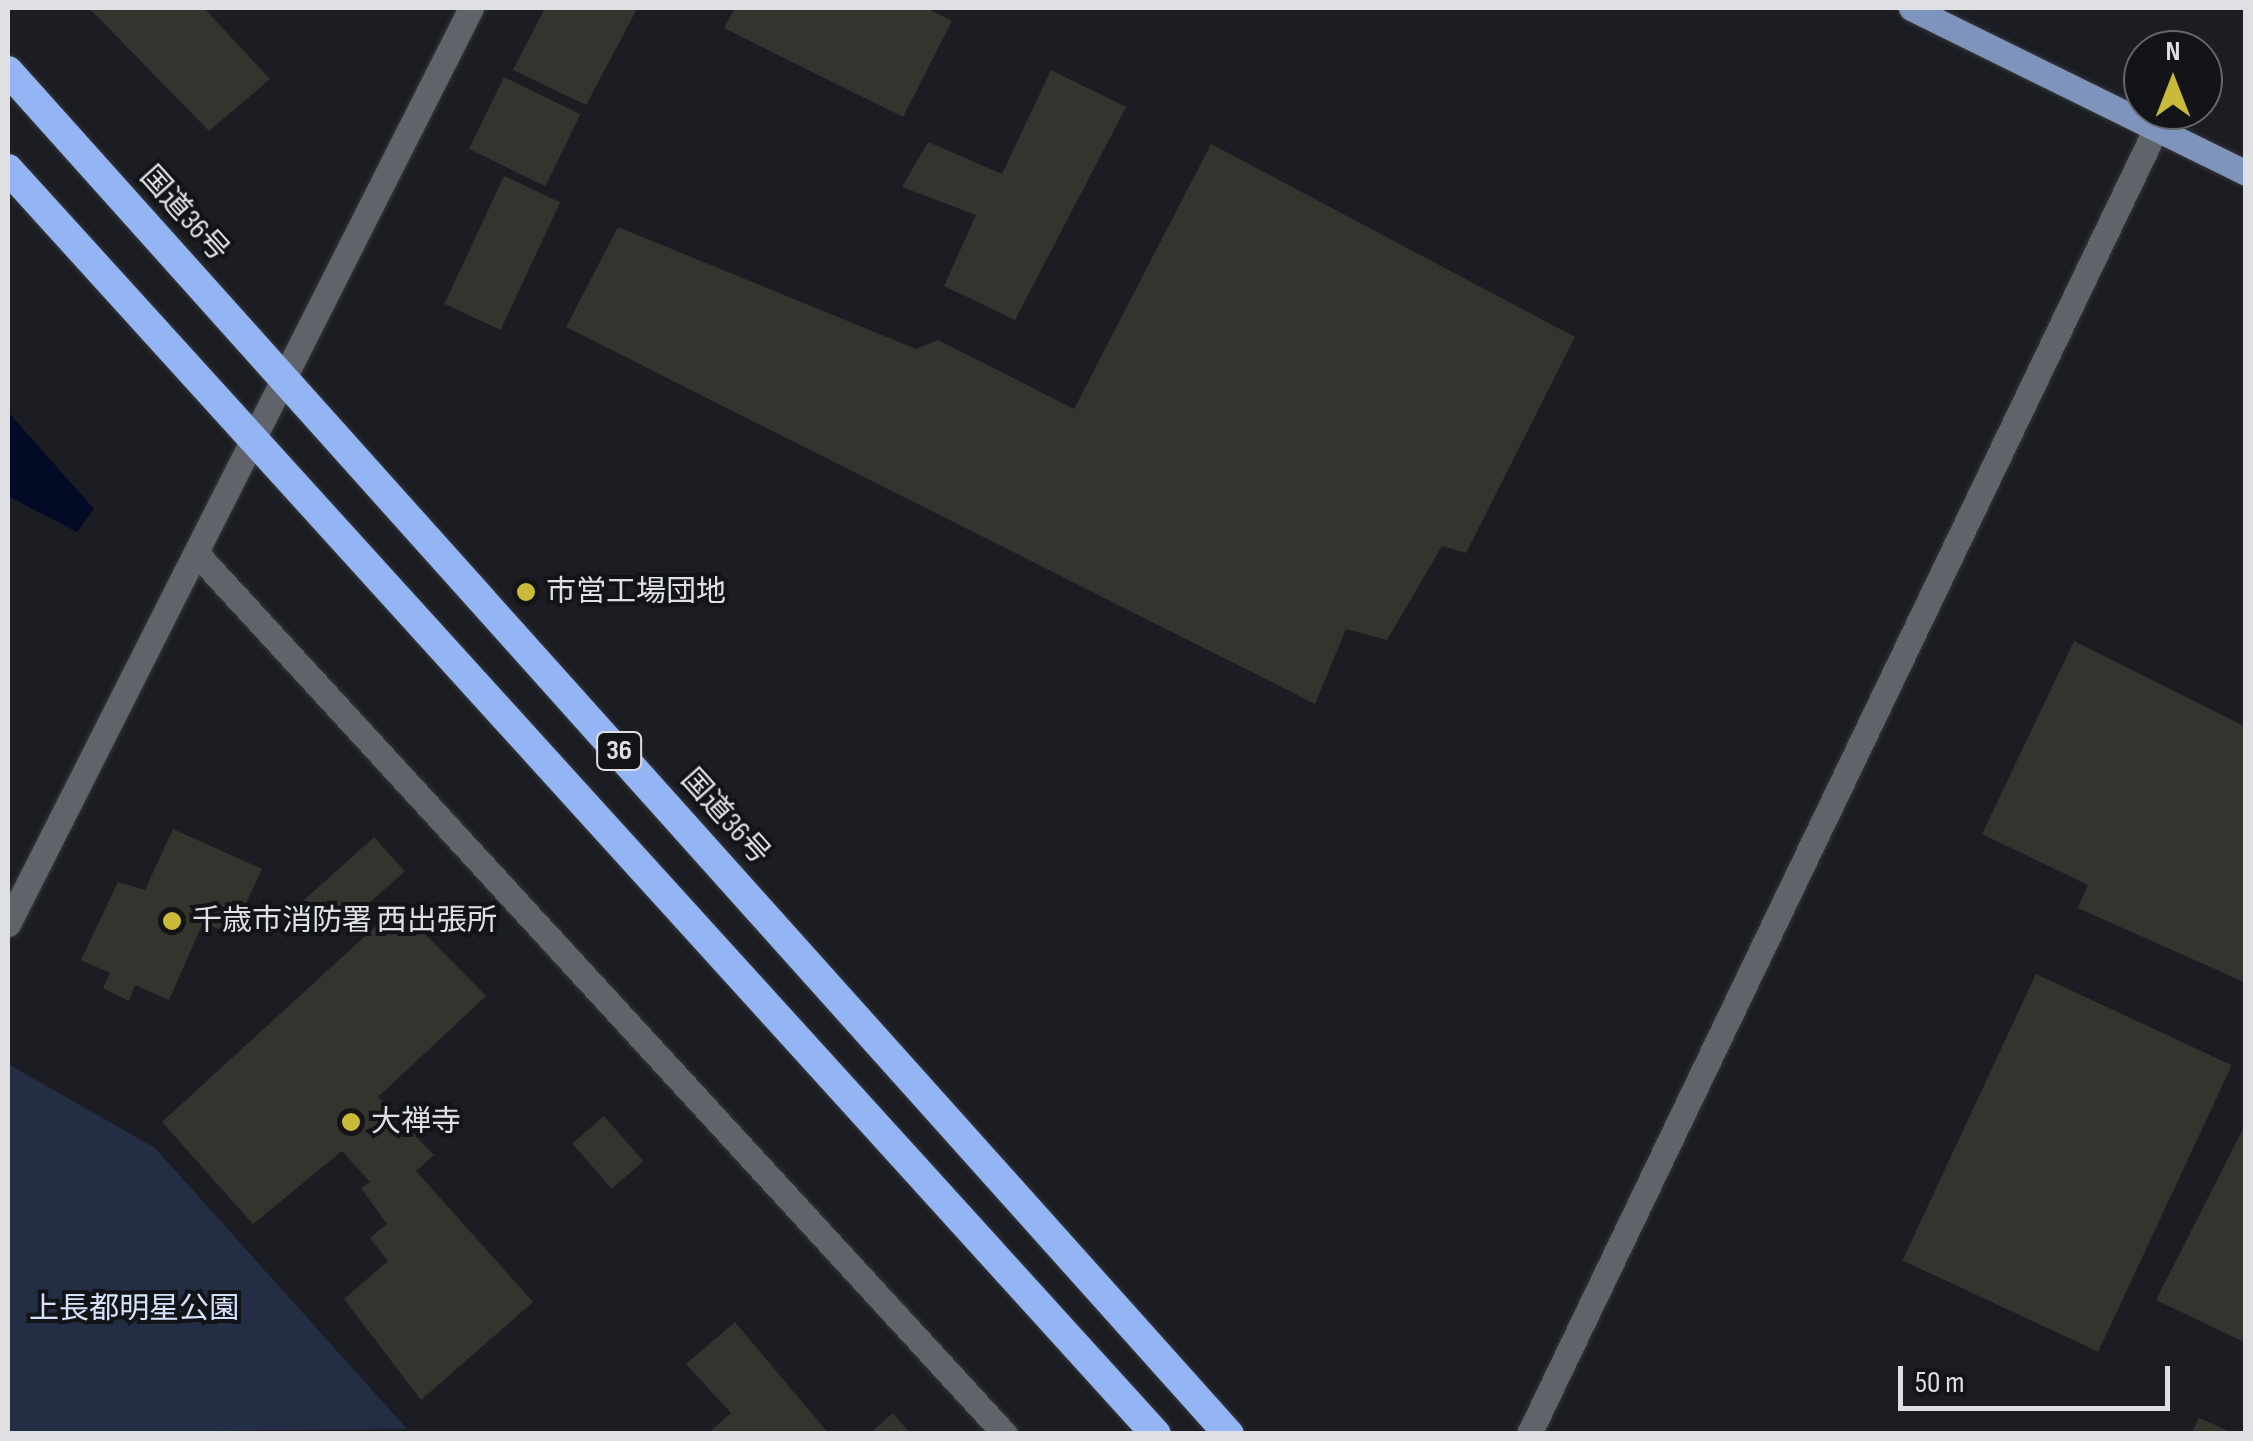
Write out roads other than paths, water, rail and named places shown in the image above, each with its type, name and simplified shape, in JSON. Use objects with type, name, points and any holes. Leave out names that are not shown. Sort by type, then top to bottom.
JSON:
[{"type":"highway","name":"国道36号","points":[[8,71],[1229,1434]]},
{"type":"highway","name":"36","points":[[8,169],[1156,1434]]},
{"type":"main road","points":[[1910,8],[2123,112]]},
{"type":"main road","points":[[2160,130],[2246,173]]},
{"type":"street","points":[[8,924],[287,380],[471,8]]},
{"type":"street","points":[[1529,1434],[2155,130]]},
{"type":"street","points":[[198,555],[1005,1434]]},
{"type":"place","name":"市営工場団地","points":[[526,592]]},
{"type":"place","name":"千歳市消防署 西出張所","points":[[172,921]]},
{"type":"place","name":"大禅寺","points":[[351,1122]]},
{"type":"park label","name":"上長都明星公園","points":[[134,1309]]}]
